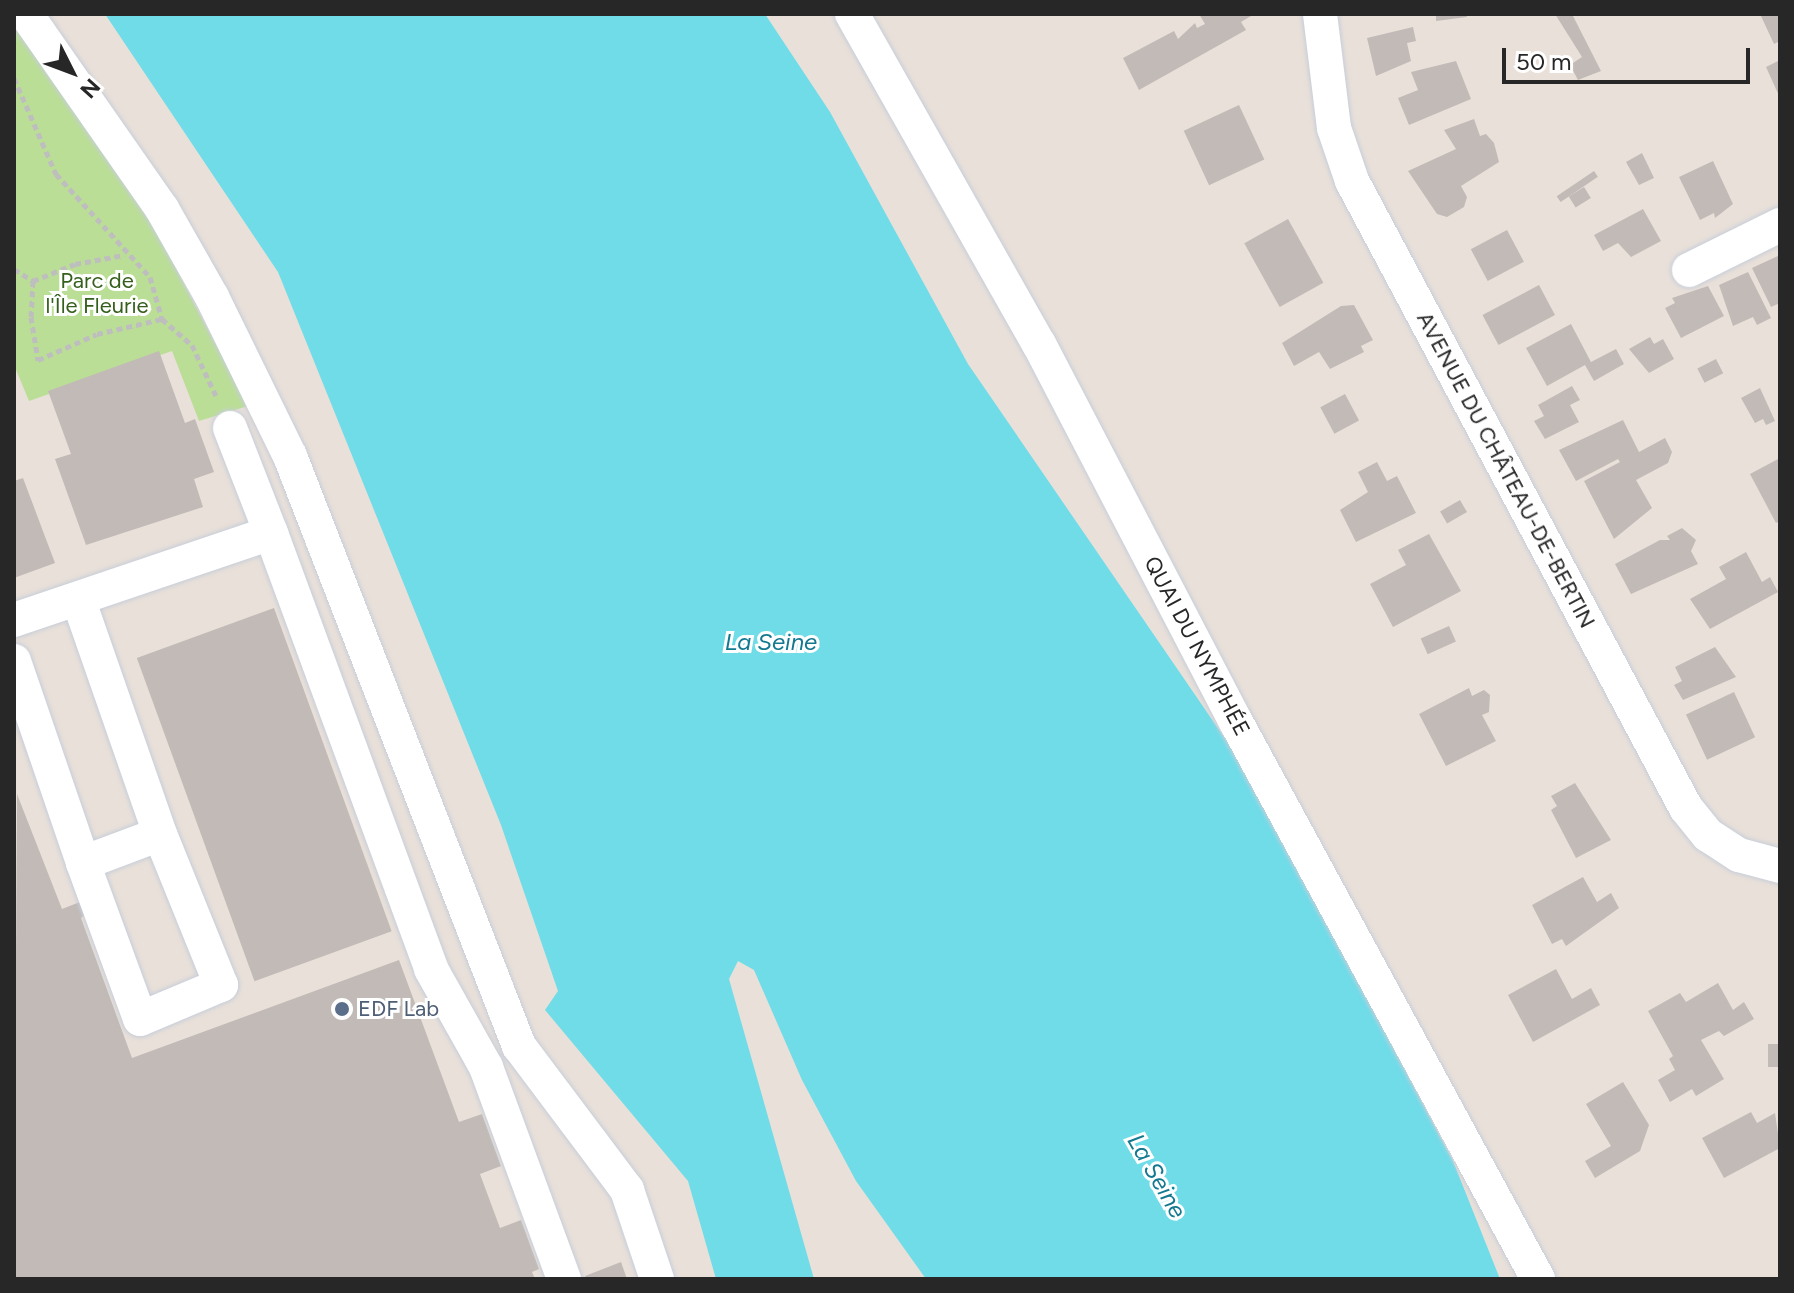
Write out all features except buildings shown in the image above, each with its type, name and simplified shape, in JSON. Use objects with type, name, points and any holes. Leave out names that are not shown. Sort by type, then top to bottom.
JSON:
[{"type":"street","points":[[26,14],[162,209],[212,297],[290,456],[519,1046],[627,1190],[657,1279]]},
{"type":"street","name":"QUAI DU NYMPHÉE","points":[[852,14],[1039,344],[1236,722],[1538,1279]]},
{"type":"street","name":"AVENUE DU CHÂTEAU-DE-BERTIN","points":[[1320,14],[1334,128],[1352,181],[1686,808],[1708,835],[1739,855],[1780,866]]},
{"type":"street","points":[[1689,270],[1780,225]]},
{"type":"street","points":[[230,428],[431,969],[486,1067],[564,1279]]},
{"type":"street","points":[[14,620],[271,533]]},
{"type":"street","points":[[14,661],[140,1019],[221,985],[160,834],[78,599]]},
{"type":"street","points":[[83,863],[160,834]]},
{"type":"path","points":[[14,78],[56,174],[125,255],[150,277],[162,319],[192,345],[213,390]]},
{"type":"path","points":[[33,281],[75,264],[125,255]]},
{"type":"path","points":[[14,269],[33,281]]},
{"type":"path","points":[[33,281],[31,317],[38,360],[97,334],[162,319]]},
{"type":"green space","name":"Parc de l'Île Fleurie","points":[[14,19],[151,221],[248,406],[199,421],[172,351],[29,401],[14,365]]},
{"type":"water","name":"La Seine","points":[[105,14],[765,14],[830,112],[968,364],[1246,769],[1453,1161],[1500,1279],[926,1279],[856,1181],[802,1080],[754,970],[738,961],[729,979],[814,1279],[716,1279],[688,1181],[545,1010],[558,991],[501,825],[278,272]]},
{"type":"place","name":"EDF Lab","points":[[342,1009]]}]
